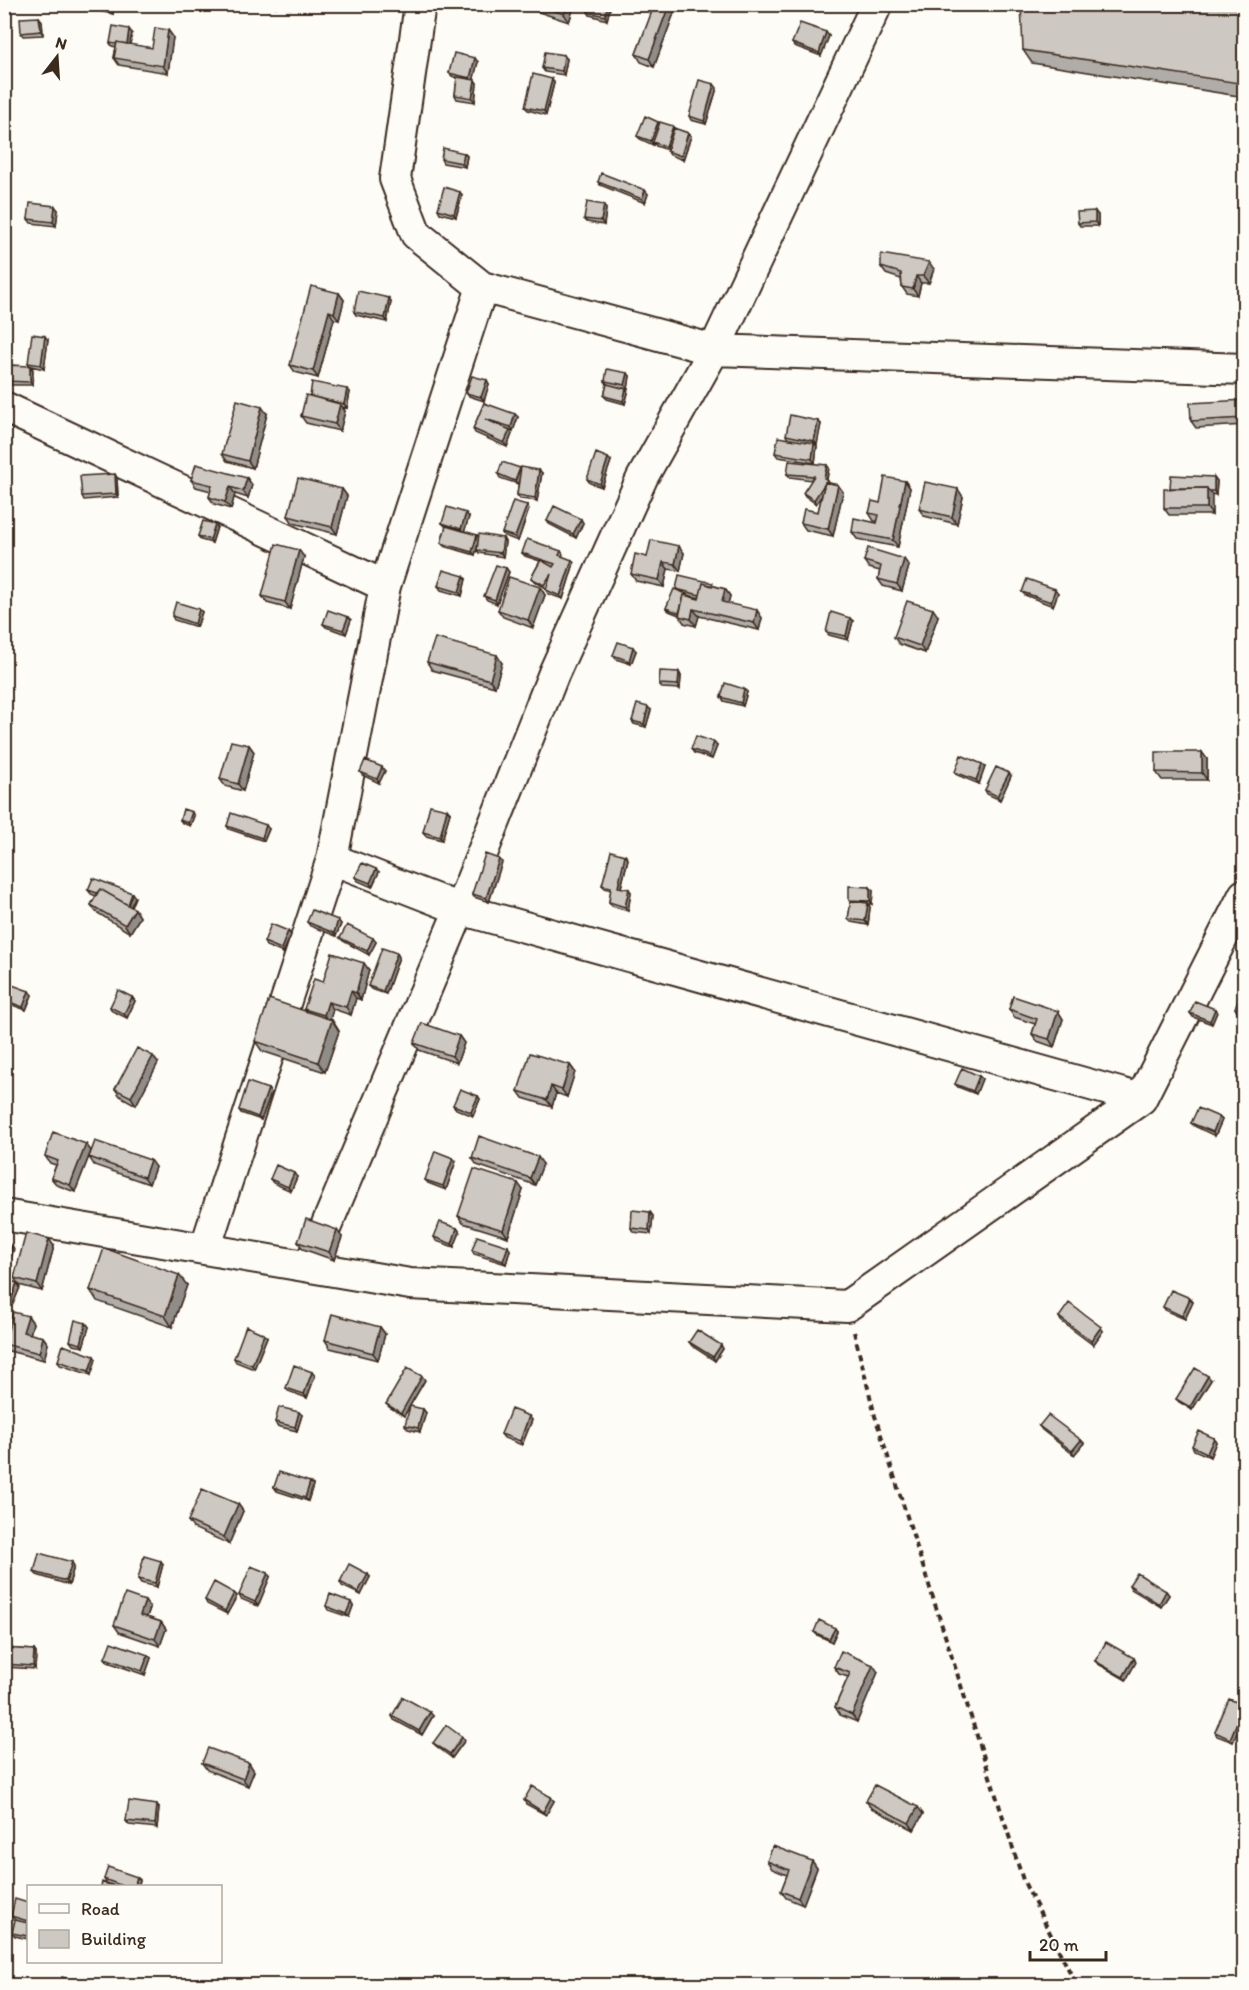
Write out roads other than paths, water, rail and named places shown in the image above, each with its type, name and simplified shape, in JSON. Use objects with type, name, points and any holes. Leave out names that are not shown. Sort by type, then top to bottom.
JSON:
[{"type":"street","points":[[420,4],[395,179],[416,234],[482,287],[714,350],[1245,369]]},
{"type":"street","points":[[309,1267],[460,909],[554,673],[632,500],[714,350],[877,4]]},
{"type":"street","points":[[205,1249],[332,858],[385,586],[482,287]]},
{"type":"street","points":[[4,407],[385,586]]},
{"type":"street","points":[[332,858],[460,909],[1141,1099]]},
{"type":"street","points":[[4,1215],[410,1284],[847,1306],[1141,1099],[1245,895]]}]
